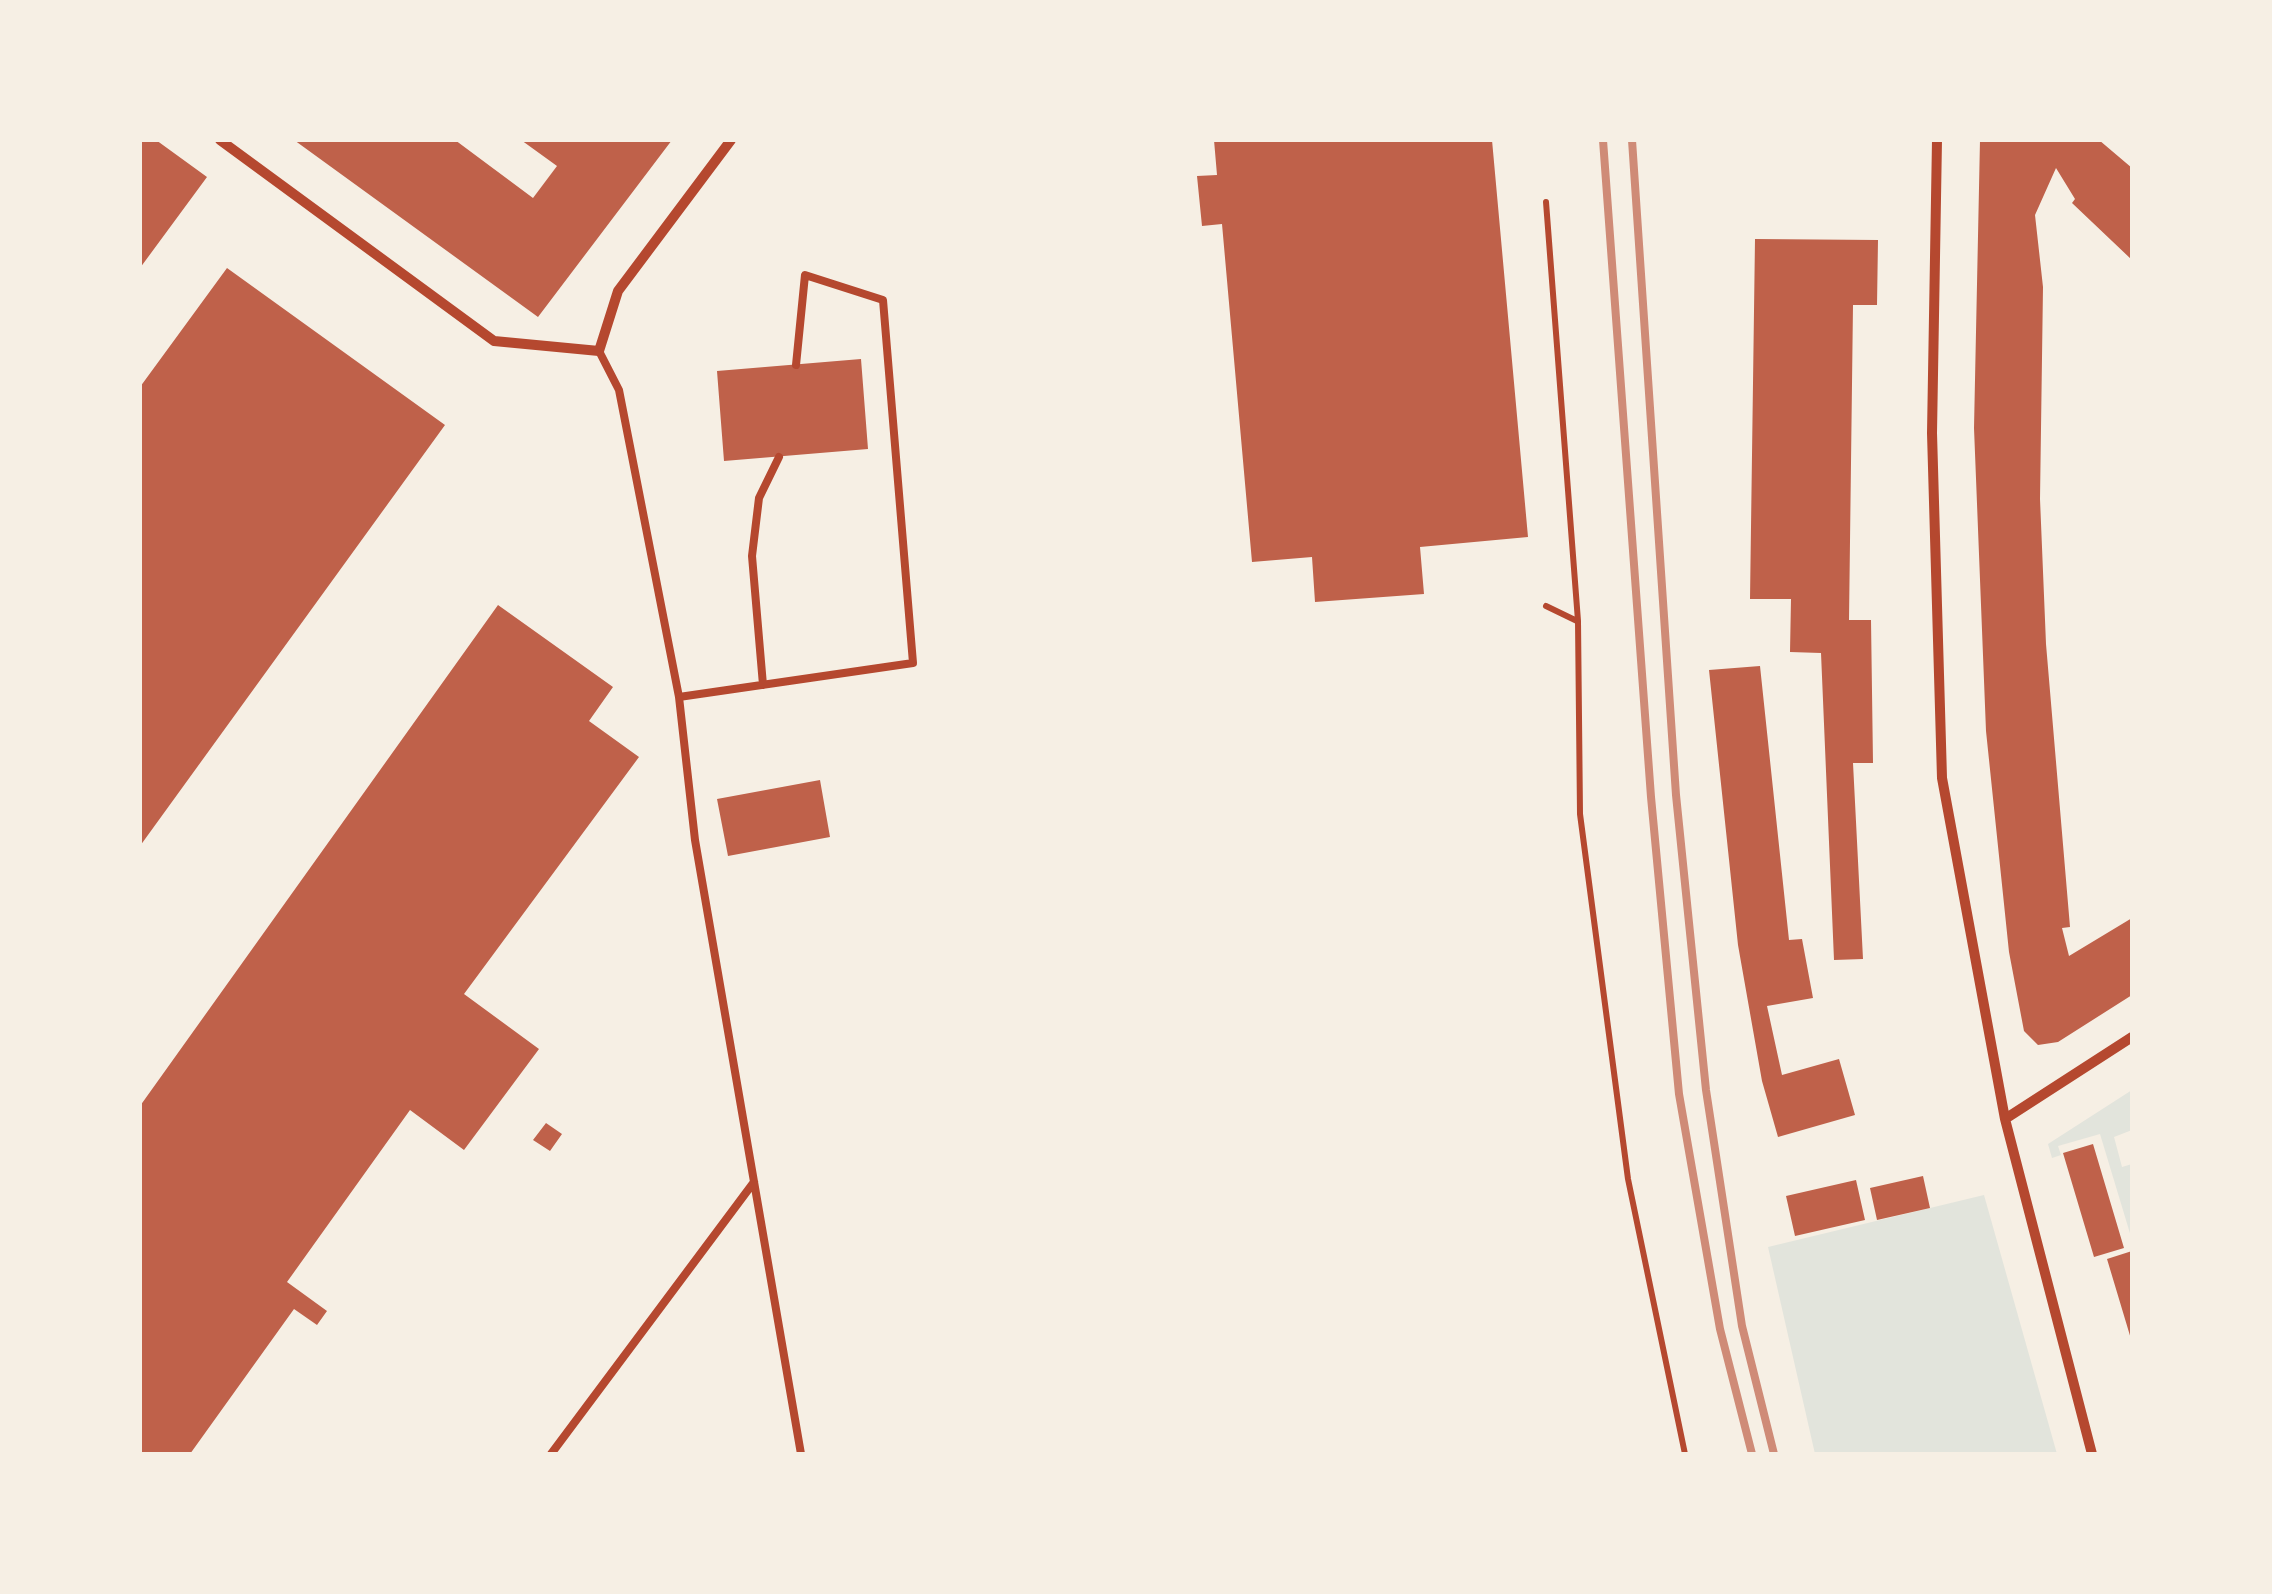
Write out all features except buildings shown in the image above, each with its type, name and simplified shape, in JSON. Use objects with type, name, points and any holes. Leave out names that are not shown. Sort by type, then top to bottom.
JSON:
[{"type":"street","points":[[220,140],[494,340],[599,350],[618,291],[730,140]]},
{"type":"street","points":[[1937,140],[1932,433],[1942,778],[2006,1119],[2092,1454]]},
{"type":"street","points":[[2006,1119],[2132,1036]]},
{"type":"lane","points":[[679,698],[913,664],[883,300],[804,275],[796,365]]},
{"type":"lane","points":[[599,350],[619,390],[679,698],[696,840],[802,1454]]},
{"type":"lane","points":[[763,685],[752,556],[759,498],[779,457]]},
{"type":"lane","points":[[551,1454],[754,1182]]},
{"type":"path","points":[[1546,202],[1578,621],[1580,814],[1628,1179],[1685,1454]]},
{"type":"path","points":[[1546,606],[1578,621]]},
{"type":"shaded area","points":[[2132,1090],[2132,1130],[2114,1137],[2122,1167],[2132,1164],[2132,1240],[2100,1134],[2058,1146],[2061,1155],[2052,1158],[2048,1144]]},
{"type":"shaded area","points":[[1984,1195],[2057,1454],[1815,1454],[1768,1247]]},
{"type":"railway","points":[[1603,140],[1651,797],[1679,1094],[1720,1329],[1752,1454]]},
{"type":"railway","points":[[1632,140],[1676,795],[1706,1090],[1742,1326],[1774,1454]]}]
